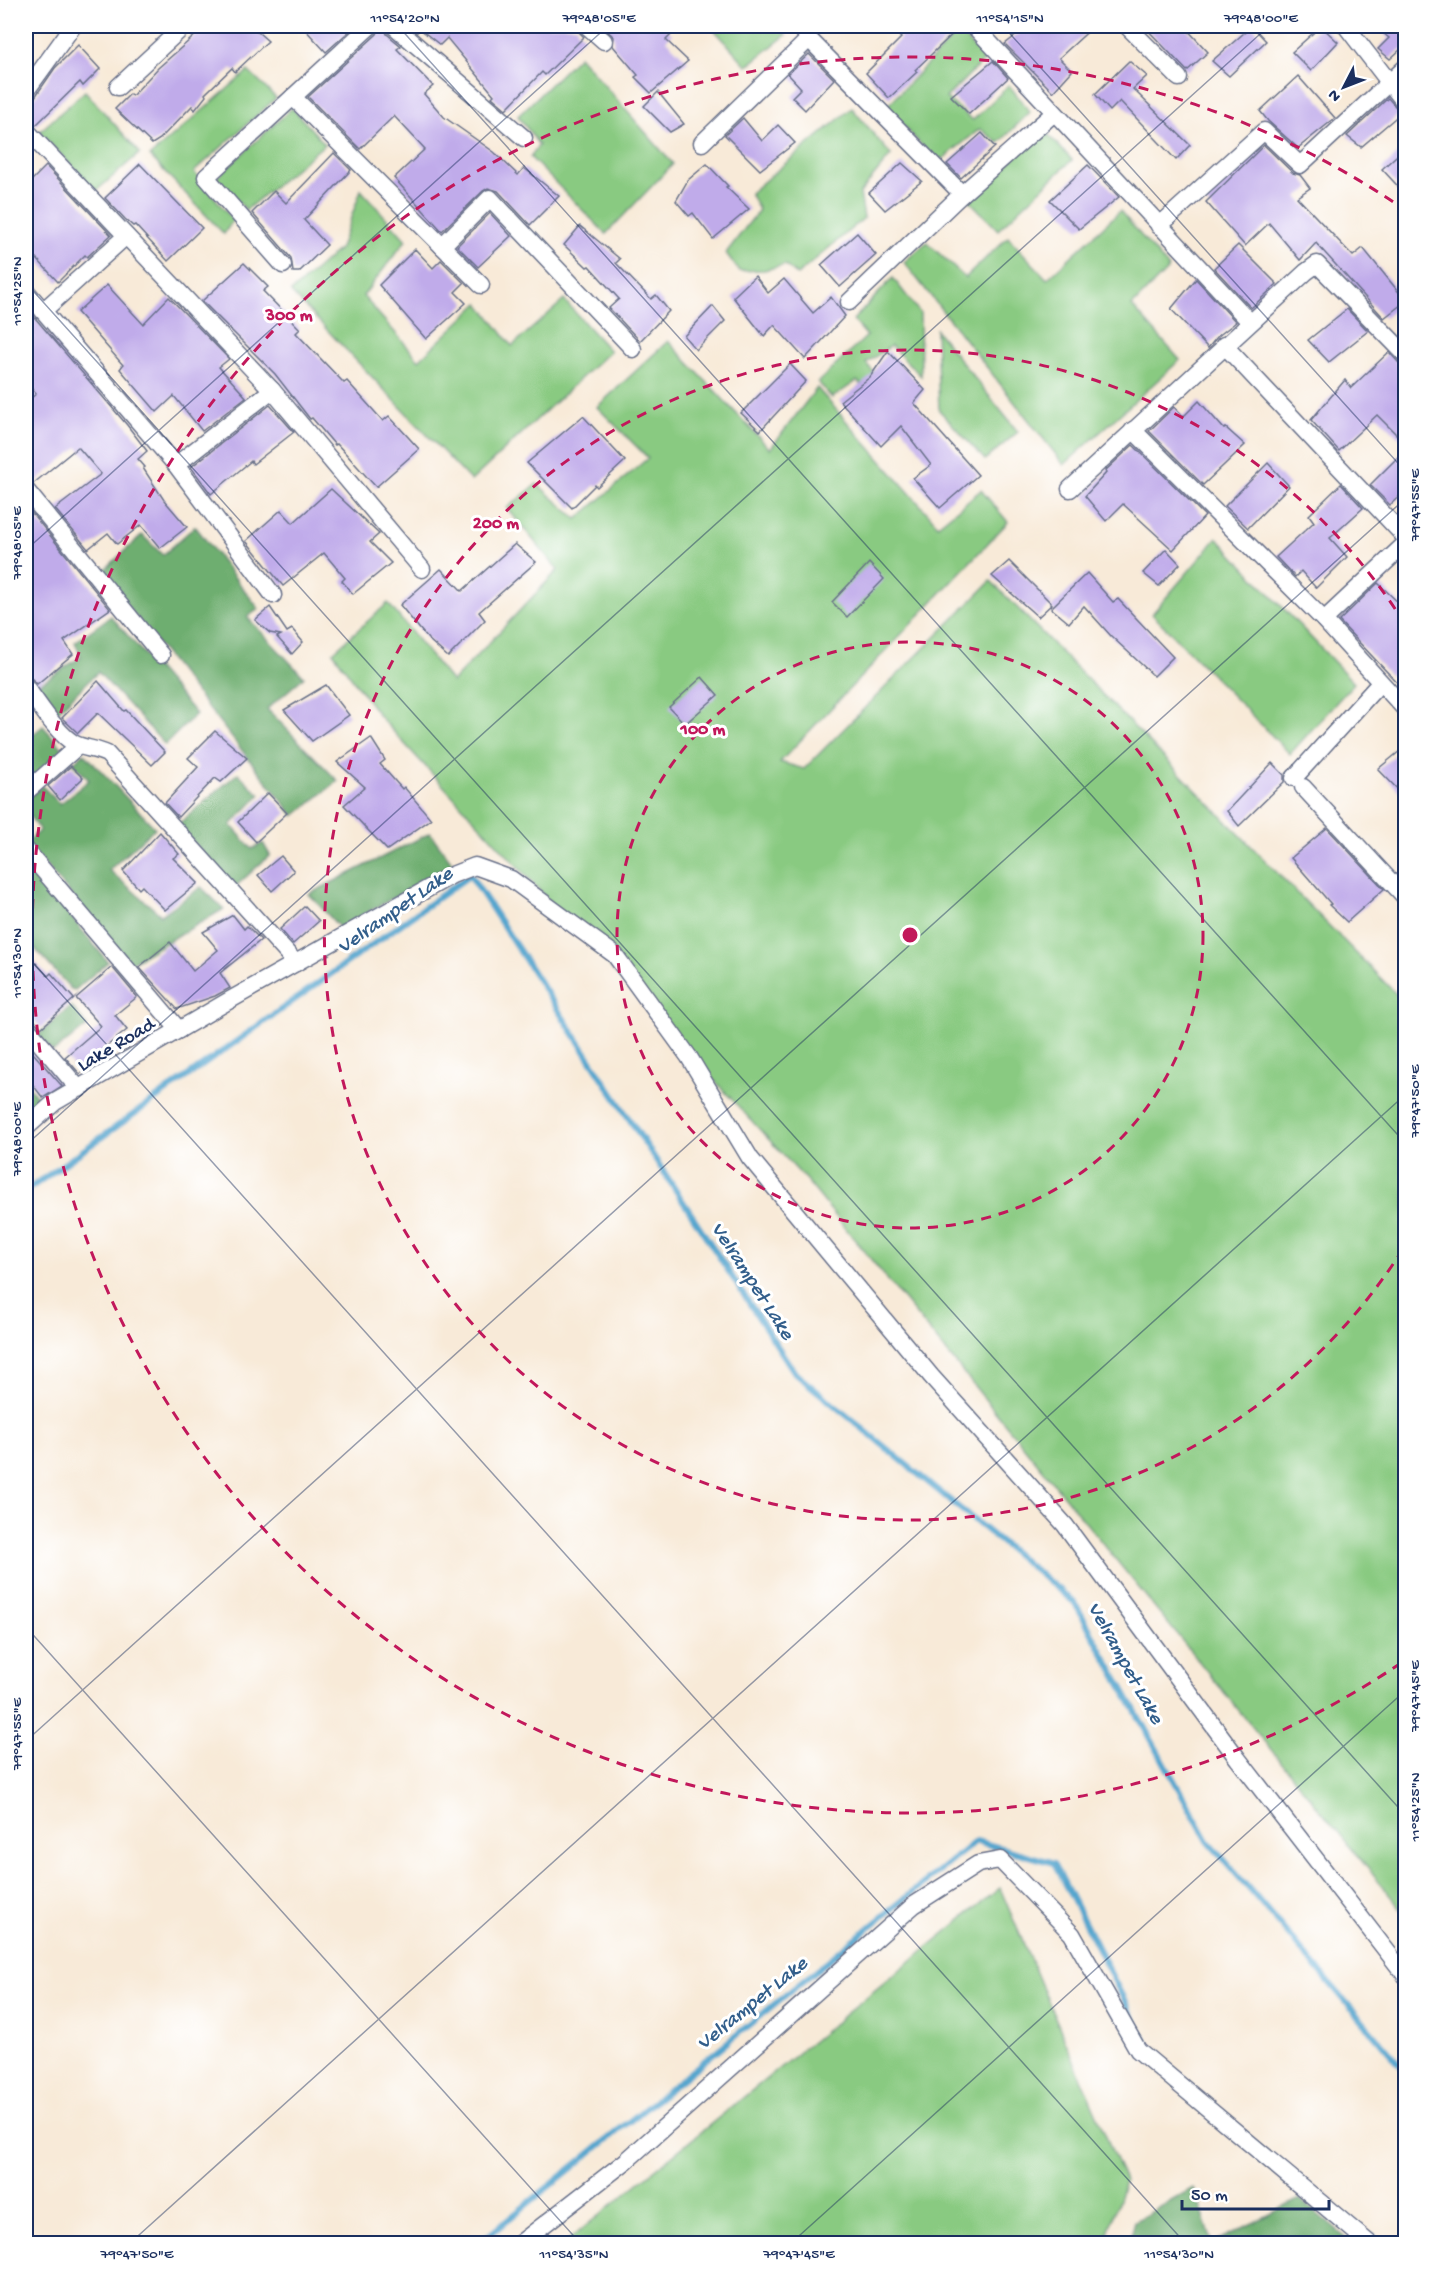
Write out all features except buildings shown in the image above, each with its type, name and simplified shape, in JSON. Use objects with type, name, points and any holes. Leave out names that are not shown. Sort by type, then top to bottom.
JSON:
[{"type":"street","points":[[26,91],[73,26]]},
{"type":"street","points":[[118,87],[184,26]]},
{"type":"street","points":[[283,265],[206,177],[370,26]]},
{"type":"street","points":[[394,26],[524,138]]},
{"type":"street","points":[[587,26],[604,41]]},
{"type":"street","points":[[974,26],[1250,322]]},
{"type":"street","points":[[1127,26],[1179,78]]},
{"type":"street","points":[[1346,26],[1406,104]]},
{"type":"street","points":[[702,143],[805,32],[962,194]]},
{"type":"street","points":[[1159,226],[1263,131],[1300,165],[1406,67]]},
{"type":"street","points":[[293,96],[481,285]]},
{"type":"street","points":[[849,302],[962,194],[1054,113]]},
{"type":"street","points":[[26,130],[272,390],[422,569]]},
{"type":"street","points":[[442,246],[490,198],[633,349]]},
{"type":"street","points":[[43,311],[126,236]]},
{"type":"street","points":[[1070,489],[1224,345],[1317,264],[1406,355]]},
{"type":"street","points":[[26,291],[176,465],[273,595]]},
{"type":"street","points":[[1224,345],[1406,537]]},
{"type":"street","points":[[176,465],[272,390]]},
{"type":"street","points":[[1133,430],[1324,620],[1406,710]]},
{"type":"street","points":[[26,490],[161,655]]},
{"type":"street","points":[[1324,620],[1406,543]]},
{"type":"street","points":[[1380,683],[1299,782],[1406,898]]},
{"type":"street","points":[[26,687],[65,737],[78,746],[93,748],[107,754],[296,963]]},
{"type":"street","points":[[26,792],[78,746]]},
{"type":"street","points":[[26,850],[179,1030]]},
{"type":"street","name":"Lake Road","points":[[26,1128],[56,1102],[452,874],[475,866],[511,879],[615,955],[689,1058],[750,1158],[931,1376],[1065,1525],[1238,1759],[1406,1976]]},
{"type":"street","points":[[26,1028],[79,1089]]},
{"type":"street","points":[[519,2244],[626,2161],[914,1905],[978,1864],[1000,1860],[1072,1934],[1138,2050],[1370,2244]]},
{"type":"green space","points":[[711,26],[779,26],[786,35],[747,66]]},
{"type":"green space","points":[[958,32],[985,59],[946,98],[973,120],[1009,85],[1030,112],[999,143],[980,129],[938,163],[886,107]]},
{"type":"green space","points":[[579,56],[673,164],[606,234],[530,157],[539,145],[518,116]]},
{"type":"green space","points":[[248,71],[276,98],[194,172],[233,220],[224,234],[150,156]]},
{"type":"green space","points":[[85,91],[140,153],[96,191],[39,132]]},
{"type":"green space","points":[[292,108],[325,144],[246,210],[216,178]]},
{"type":"green space","points":[[852,108],[891,155],[860,193],[864,218],[797,275],[785,265],[764,270],[739,271],[726,253],[759,210],[750,193]]},
{"type":"green space","points":[[1044,130],[1072,160],[998,230],[969,200]]},
{"type":"green space","points":[[361,190],[406,240],[363,296],[419,360],[479,303],[512,346],[564,300],[610,351],[471,481],[291,292],[340,248]]},
{"type":"green space","points":[[1120,211],[1169,268],[1132,306],[1180,360],[1064,465],[904,262],[927,242],[965,278],[1008,237],[1047,279]]},
{"type":"green space","points":[[893,278],[920,313],[921,376],[891,346],[866,363],[899,405],[888,410],[857,381],[832,398],[818,382],[867,336],[853,320]]},
{"type":"green space","points":[[936,330],[1018,432],[985,460],[939,410]]},
{"type":"green space","points":[[668,341],[770,449],[817,388],[938,525],[981,490],[1008,522],[780,762],[804,769],[991,581],[1405,1003],[1405,1914],[807,1181],[380,717],[333,652],[388,603],[452,682],[558,570],[507,508],[537,484],[577,519],[648,458],[597,407]]},
{"type":"green space","points":[[195,526],[259,609],[247,617],[304,677],[267,709],[338,781],[294,816],[101,573],[142,535],[163,555]]},
{"type":"green space","points":[[1217,538],[1354,683],[1290,754],[1152,614]]},
{"type":"green space","points":[[111,616],[196,714],[165,745],[98,672],[56,713],[33,688],[81,657],[75,642]]},
{"type":"green space","points":[[43,726],[65,751],[26,786],[26,740]]},
{"type":"green space","points":[[84,753],[155,828],[109,870],[161,915],[201,887],[224,909],[131,963],[26,843],[40,830],[26,812],[26,800],[42,786],[60,804],[89,780],[73,763]]},
{"type":"green space","points":[[238,773],[260,795],[231,825],[252,849],[263,843],[270,855],[235,887],[177,825]]},
{"type":"green space","points":[[430,833],[453,864],[340,928],[309,894]]},
{"type":"green space","points":[[26,862],[108,962],[75,990],[71,989],[26,939]]},
{"type":"green space","points":[[71,1006],[87,1026],[53,1052],[38,1035]]},
{"type":"green space","points":[[26,1085],[45,1106],[26,1122]]},
{"type":"green space","points":[[1000,1888],[1125,2181],[1105,2243],[565,2243]]},
{"type":"green space","points":[[1194,2188],[1213,2243],[1129,2243],[1135,2221]]},
{"type":"green space","points":[[1300,2199],[1352,2243],[1213,2243]]},
{"type":"waterway","name":"Velrampet Lake","points":[[26,1191],[470,875],[795,1373],[1075,1603],[1208,1841],[1406,2072]]},
{"type":"waterway","name":"Velrampet Lake","points":[[478,2244],[976,1841],[1054,1863],[1153,2056]]},
{"type":"waterway","name":"Velrampet Lake","points":[[1372,2236],[1381,2244]]}]
